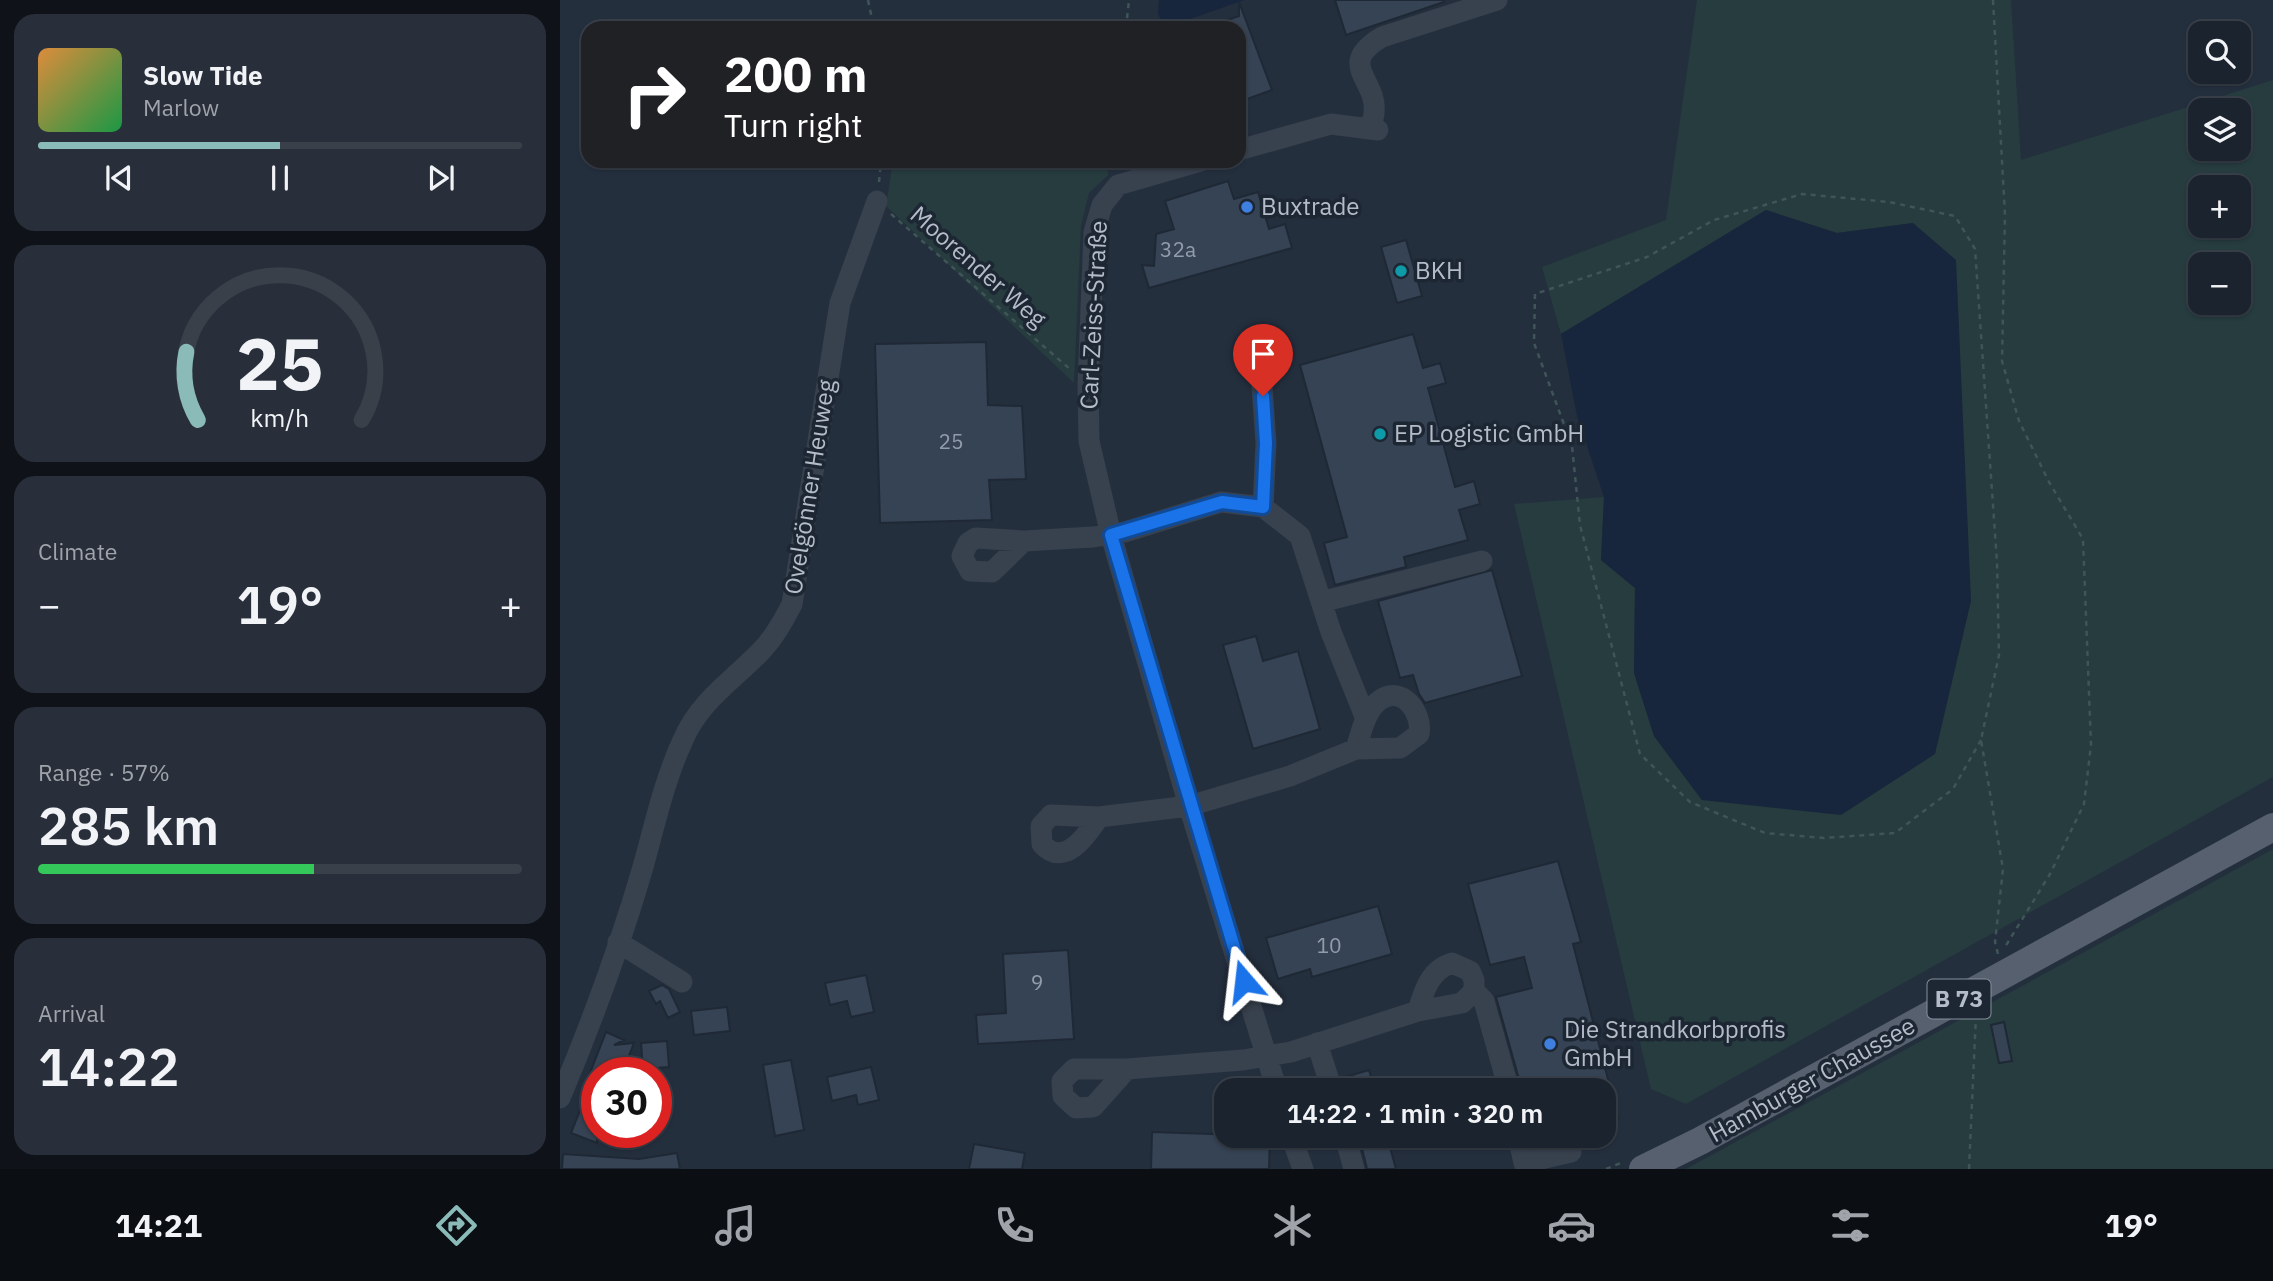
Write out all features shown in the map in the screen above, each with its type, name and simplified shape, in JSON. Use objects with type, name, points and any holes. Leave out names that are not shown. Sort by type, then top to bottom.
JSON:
[{"type":"main road","name":"Hamburger Chaussee","points":[[1643,1169],[2273,827]]},
{"type":"street","points":[[1246,148],[1331,124],[1374,130],[1375,111],[1361,67],[1360,55],[1365,47],[1382,37],[1497,0]]},
{"type":"street","name":"Carl-Zeiss-Straße","points":[[1177,168],[1118,185],[1102,205],[1094,232],[1088,385],[1089,442],[1111,535],[1189,806],[1273,1078]]},
{"type":"street","name":"Ovelgönner Heuweg","points":[[560,1098],[597,1008],[658,803],[683,737],[708,699],[771,639],[792,604],[840,303],[877,201]]},
{"type":"street","points":[[1261,372],[1266,443],[1263,507]]},
{"type":"street","points":[[1024,541],[1111,535],[1222,502],[1263,507],[1300,536],[1321,603],[1366,719]]},
{"type":"street","points":[[1321,603],[1482,561]]},
{"type":"street","points":[[1100,817],[1189,806],[1290,776],[1356,749],[1400,748],[1419,734],[1419,716],[1410,702],[1391,696],[1379,700],[1366,719],[1356,749]]},
{"type":"street","points":[[618,942],[682,982]]},
{"type":"street","points":[[1126,1069],[1267,1056],[1317,1043],[1418,1010],[1462,1003],[1474,991],[1470,971],[1452,963],[1443,966],[1427,984],[1418,1010]]},
{"type":"street","points":[[1474,991],[1484,1001],[1506,1078]]},
{"type":"street","points":[[1317,1043],[1328,1078]]},
{"type":"street","points":[[1295,1148],[1303,1169]]},
{"type":"street","points":[[1348,1148],[1354,1169]]},
{"type":"street","points":[[1521,1148],[1524,1163],[1571,1152]]},
{"type":"path","points":[[868,0],[872,21]]},
{"type":"path","points":[[1127,21],[1129,0]]},
{"type":"path","points":[[1993,0],[2005,215],[2002,361],[2019,421],[2049,482],[2083,539],[2091,744],[2084,804],[2050,874],[2000,959]]},
{"type":"path","name":"Moorender Weg","points":[[880,168],[877,201],[1088,385]]},
{"type":"path","points":[[1981,740],[1953,789],[1895,833],[1824,838],[1765,833],[1690,802],[1640,754],[1580,525],[1572,446],[1534,343],[1535,293],[1647,257],[1714,220],[1802,194],[1889,202],[1955,216],[1975,249],[1997,562],[1999,655],[1981,740],[2003,869],[1995,942]]},
{"type":"path","points":[[1969,1169],[1975,1090],[1976,990]]},
{"type":"green space","points":[[1697,0],[2011,0],[2021,160],[2188,107],[2188,161],[2251,161],[2251,98],[2216,98],[2273,80],[2273,777],[1686,1104],[1651,1089],[1514,504],[1604,497],[1601,560],[1635,588],[1634,673],[1654,736],[1702,800],[1913,223],[1837,233],[1766,210],[1561,334],[1542,267],[1666,220]]},
{"type":"green space","points":[[892,168],[1108,168],[1108,175],[1089,193],[1081,226],[1074,383],[886,206]]},
{"type":"green space","points":[[2273,849],[2273,1169],[1686,1169],[2233,871]]},
{"type":"water","points":[[1159,0],[1244,0],[1185,21],[1162,21],[1158,14]]},
{"type":"water","points":[[1766,210],[1837,233],[1913,223],[1956,260],[1971,601],[1935,754],[1841,815],[1702,800],[1654,736],[1634,673],[1635,588],[1601,560],[1604,497],[1577,416],[1561,334]]},
{"type":"building","points":[[1335,0],[1444,0],[1444,2],[1346,35]]},
{"type":"building","points":[[1239,2],[1272,90],[1246,99],[1246,21],[1224,21],[1239,16]]},
{"type":"building","points":[[1228,181],[1234,199],[1258,192],[1269,229],[1285,224],[1292,248],[1149,288],[1142,265],[1154,266],[1156,234],[1174,229],[1165,201]]},
{"type":"building","name":"BKH","points":[[1406,240],[1422,296],[1397,303],[1381,247]]},
{"type":"building","name":"EP Logistic GmbH","points":[[1413,334],[1423,368],[1440,363],[1446,383],[1428,388],[1455,487],[1474,481],[1480,504],[1459,510],[1468,540],[1404,557],[1406,567],[1335,585],[1324,543],[1347,537],[1300,365]]},
{"type":"building","points":[[986,342],[988,405],[1022,406],[1026,479],[989,480],[992,520],[880,523],[875,344]]},
{"type":"building","points":[[1492,570],[1522,676],[1425,703],[1413,675],[1400,678],[1378,601]]},
{"type":"building","points":[[1256,636],[1263,661],[1298,651],[1320,729],[1253,749],[1223,645]]},
{"type":"building","points":[[1558,861],[1581,942],[1573,944],[1608,1078],[1519,1078],[1496,997],[1532,988],[1524,957],[1490,965],[1468,884]]},
{"type":"building","points":[[1378,906],[1392,954],[1312,977],[1310,969],[1278,979],[1266,938]]},
{"type":"building","points":[[1068,950],[1074,1039],[978,1044],[976,1015],[1006,1013],[1003,954]]},
{"type":"building","points":[[866,975],[874,1012],[851,1017],[847,1001],[830,1005],[825,983]]},
{"type":"building","points":[[662,985],[669,989],[680,1012],[668,1018],[660,1001],[656,1004],[649,991]]},
{"type":"building","points":[[727,1007],[730,1031],[694,1035],[691,1011]]},
{"type":"building","points":[[2004,1022],[2012,1061],[1999,1063],[1991,1025]]},
{"type":"building","points":[[606,1032],[624,1040],[614,1045],[634,1043],[628,1057],[596,1057]]},
{"type":"building","points":[[667,1041],[668,1057],[642,1057],[641,1043]]},
{"type":"building","points":[[791,1060],[804,1130],[775,1136],[763,1065]]},
{"type":"building","points":[[871,1067],[879,1100],[858,1105],[856,1095],[832,1101],[827,1077]]},
{"type":"building","points":[[1369,1070],[1371,1078],[1342,1078]]},
{"type":"building","points":[[581,1108],[581,1137],[571,1133]]},
{"type":"building","points":[[1152,1132],[1214,1134],[1214,1148],[1270,1148],[1269,1169],[1151,1169]]},
{"type":"building","points":[[974,1144],[1025,1153],[1022,1169],[969,1169]]},
{"type":"building","points":[[1362,1148],[1390,1148],[1396,1169],[1367,1169]]},
{"type":"building","points":[[677,1153],[680,1169],[562,1169],[563,1154],[639,1159]]},
{"type":"place","name":"Buxtrade","points":[[1247,207]]},
{"type":"place","name":"BKH","points":[[1401,271]]},
{"type":"place","name":"EP Logistic GmbH","points":[[1380,434]]},
{"type":"place","name":"Die Strandkorbprofis GmbH","points":[[1550,1044]]},
{"type":"route","points":[[1244,981],[1189,806],[1111,535],[1222,502],[1263,507],[1266,443],[1263,396]]}]
